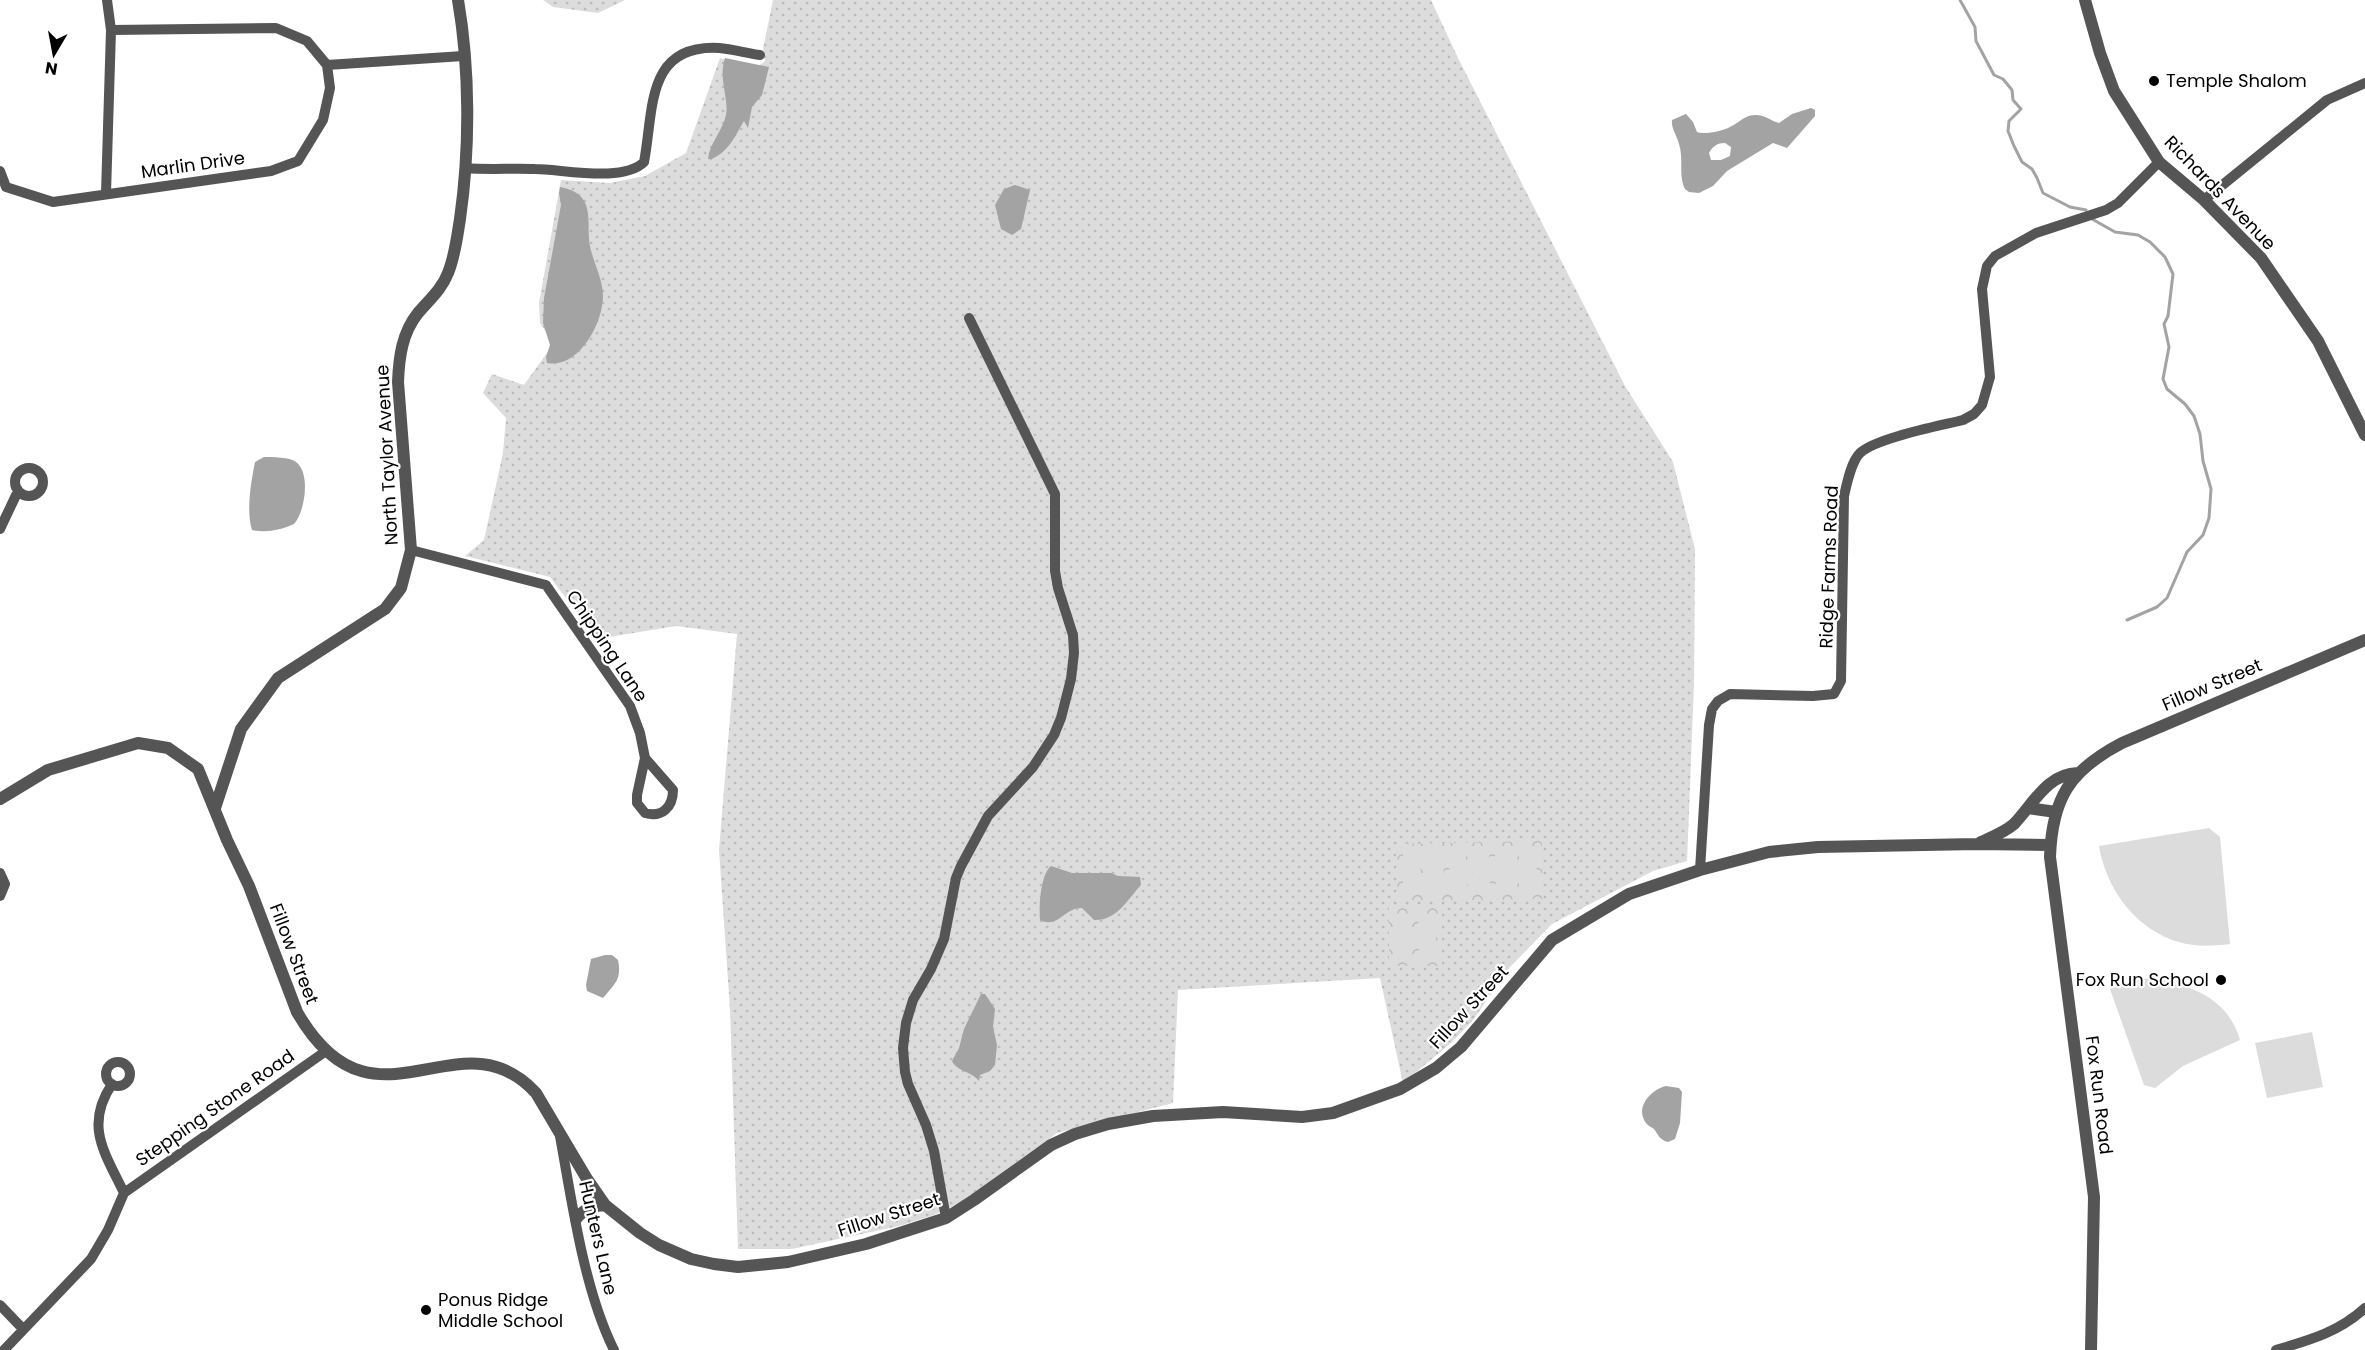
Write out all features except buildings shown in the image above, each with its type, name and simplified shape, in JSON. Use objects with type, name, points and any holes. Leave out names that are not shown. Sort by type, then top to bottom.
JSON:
[{"type":"street","points":[[106,193],[111,30],[107,0]]},
{"type":"street","name":"North Taylor Avenue","points":[[215,808],[241,729],[278,678],[385,609],[401,588],[411,550],[398,382],[399,359],[408,329],[437,292],[448,273],[458,233],[465,168],[467,117],[458,0]]},
{"type":"street","name":"Richards Avenue","points":[[2085,0],[2100,53],[2114,91],[2159,162],[2204,200],[2261,258],[2318,341],[2365,435]]},
{"type":"street","points":[[111,30],[276,28],[307,41],[327,65],[464,56]]},
{"type":"street","points":[[465,168],[539,169],[584,174],[633,170],[644,162],[654,94],[662,72],[674,58],[691,51],[711,48],[760,55]]},
{"type":"street","name":"Marlin Drive","points":[[0,171],[6,187],[53,202],[271,171],[298,161],[323,120],[330,88],[327,65]]},
{"type":"street","points":[[2204,200],[2327,100],[2365,83]]},
{"type":"street","name":"Ridge Farms Road","points":[[1700,870],[1712,709],[1718,701],[1730,694],[1813,696],[1834,694],[1841,681],[1844,496],[1847,479],[1859,454],[1875,444],[1963,420],[1974,414],[1982,405],[1990,377],[1982,289],[1987,266],[1995,256],[2036,233],[2106,210],[2118,203],[2159,162]]},
{"type":"street","points":[[946,1218],[934,1150],[905,1072],[903,1054],[906,1023],[913,1000],[938,956],[944,939],[956,878],[961,866],[988,816],[1033,767],[1054,735],[1071,679],[1074,653],[1073,635],[1054,571],[1055,494],[969,318]]},
{"type":"street","points":[[0,529],[18,491]]},
{"type":"street","name":"Chipping Lane","points":[[411,550],[546,585],[626,699],[640,733],[645,758],[638,786],[637,803],[645,813],[657,814],[669,807],[673,801],[673,790],[645,758]]},
{"type":"street","name":"Fillow Street","points":[[0,799],[48,770],[138,743],[168,748],[198,769],[249,886],[297,1012],[306,1028],[326,1051],[351,1067],[378,1075],[404,1074],[465,1062],[498,1066],[510,1071],[527,1083],[543,1103],[605,1205],[640,1233],[691,1259],[738,1267],[769,1265],[866,1244],[946,1218],[974,1200],[1033,1155],[1075,1134],[1108,1124],[1173,1114],[1223,1112],[1302,1117],[1333,1113],[1400,1089],[1436,1068],[1461,1047],[1552,940],[1629,894],[1700,870],[1769,852],[1818,847],[2050,845],[2056,812],[2078,773],[2099,755],[2122,743],[2365,640]]},
{"type":"street","name":"Fillow Street","points":[[1977,844],[2012,826],[2055,778],[2065,773],[2078,773]]},
{"type":"street","points":[[2028,808],[2056,812]]},
{"type":"street","name":"Fox Run Road","points":[[2050,845],[2094,1197],[2091,1350]]},
{"type":"street","points":[[0,873],[5,884],[4,892],[0,896]]},
{"type":"street","name":"Stepping Stone Road","points":[[124,1193],[326,1051]]},
{"type":"street","points":[[3,1350],[91,1259],[108,1230],[124,1193],[101,1145],[97,1120],[102,1099],[112,1084]]},
{"type":"street","name":"Hunters Lane","points":[[559,1131],[591,1286],[601,1321],[614,1350]]},
{"type":"street","points":[[576,1219],[583,1210],[605,1205]]},
{"type":"street","points":[[0,1305],[23,1329]]},
{"type":"street","points":[[2276,1350],[2322,1335],[2349,1323],[2365,1308]]},
{"type":"green space","points":[[543,0],[625,0],[598,13],[553,7]]},
{"type":"green space","points":[[773,0],[1431,0],[1458,58],[1625,386],[1673,462],[1695,549],[1694,685],[1687,861],[1653,871],[1552,924],[1508,969],[1474,1019],[1451,1043],[1403,1083],[1380,978],[1178,990],[1173,1103],[1057,1133],[961,1202],[934,1215],[899,1226],[792,1249],[738,1249],[730,1009],[719,850],[737,634],[676,626],[597,639],[550,577],[465,556],[484,540],[503,453],[506,418],[483,393],[492,374],[524,385],[554,343],[540,323],[539,303],[561,180],[610,183],[645,176],[686,153],[720,58],[756,68],[765,61],[763,49]]},
{"type":"green space","points":[[2209,828],[2220,837],[2230,944],[2204,946],[2185,944],[2149,928],[2126,906],[2108,877],[2099,846]]},
{"type":"green space","points":[[1542,841],[1543,899],[1397,901],[1396,844]]},
{"type":"green space","points":[[1489,851],[1490,889],[1473,890],[1472,852]]},
{"type":"green space","points":[[1513,851],[1513,889],[1496,890],[1495,852]]},
{"type":"green space","points":[[1519,851],[1536,851],[1537,889],[1519,889]]},
{"type":"green space","points":[[1403,852],[1420,852],[1421,890],[1403,890]]},
{"type":"green space","points":[[1443,852],[1444,890],[1427,890],[1426,853]]},
{"type":"green space","points":[[1449,852],[1466,852],[1467,890],[1450,890]]},
{"type":"green space","points":[[1389,906],[1442,906],[1442,966],[1389,966]]},
{"type":"green space","points":[[1418,918],[1436,918],[1436,956],[1419,956]]},
{"type":"green space","points":[[1394,919],[1412,919],[1412,956],[1395,956]]},
{"type":"green space","points":[[2152,978],[2181,985],[2206,996],[2227,1014],[2240,1040],[2183,1066],[2155,1088],[2144,1085],[2110,989],[2132,980]]},
{"type":"green space","points":[[2312,1032],[2323,1087],[2267,1098],[2255,1043]]},
{"type":"shaded area","points":[[725,58],[769,67],[762,95],[752,107],[748,128],[744,121],[727,148],[717,156],[708,159],[726,115],[723,80]]},
{"type":"shaded area","points":[[1811,108],[1815,110],[1815,116],[1787,148],[1773,143],[1727,171],[1713,186],[1699,193],[1685,189],[1680,150],[1672,120],[1686,114],[1693,122],[1697,132],[1704,133],[1727,128],[1752,115],[1762,116],[1779,123],[1792,114]],"holes":[[[1725,143],[1731,147],[1730,156],[1721,160],[1711,160],[1709,153],[1715,145]]]},
{"type":"shaded area","points":[[1015,185],[1030,190],[1021,229],[1012,235],[1001,229],[995,205],[1004,189]]},
{"type":"shaded area","points":[[560,187],[572,190],[585,202],[589,218],[590,246],[603,296],[599,319],[594,331],[579,352],[559,363],[547,363],[546,357],[550,345],[543,323],[544,298],[561,205]]},
{"type":"shaded area","points":[[264,457],[285,458],[296,462],[304,475],[305,493],[301,511],[294,524],[263,531],[252,530],[249,505],[255,462]]},
{"type":"shaded area","points":[[1051,866],[1072,873],[1111,873],[1118,876],[1140,877],[1141,885],[1121,908],[1109,917],[1094,920],[1082,908],[1071,911],[1052,922],[1046,922],[1040,920],[1040,900],[1044,877]]},
{"type":"shaded area","points":[[612,955],[618,960],[619,972],[614,985],[603,998],[587,991],[586,985],[591,959]]},
{"type":"shaded area","points":[[981,994],[985,994],[995,1009],[993,1027],[997,1045],[995,1065],[990,1071],[980,1075],[979,1081],[973,1075],[954,1065],[952,1061]]},
{"type":"shaded area","points":[[1666,1086],[1679,1088],[1682,1092],[1680,1123],[1675,1139],[1668,1142],[1661,1139],[1647,1124],[1642,1111],[1650,1095]]},
{"type":"waterway","points":[[1960,0],[1975,27],[1976,41],[1994,75],[2003,79],[2012,90],[2013,100],[2021,109],[2009,121],[2008,131],[2022,162],[2032,169],[2043,193],[2070,207],[2086,210]]},
{"type":"waterway","points":[[2092,219],[2115,232],[2138,235],[2150,242],[2165,257],[2173,274],[2168,316],[2164,324],[2169,347],[2163,379],[2167,389],[2185,404],[2194,416],[2211,489],[2209,518],[2203,535],[2187,552],[2167,598],[2157,607],[2127,620]]},
{"type":"place","name":"Temple Shalom","points":[[2154,81]]},
{"type":"place","name":"Fox Run School","points":[[2221,980]]},
{"type":"place","name":"Ponus Ridge Middle School","points":[[426,1310]]}]
